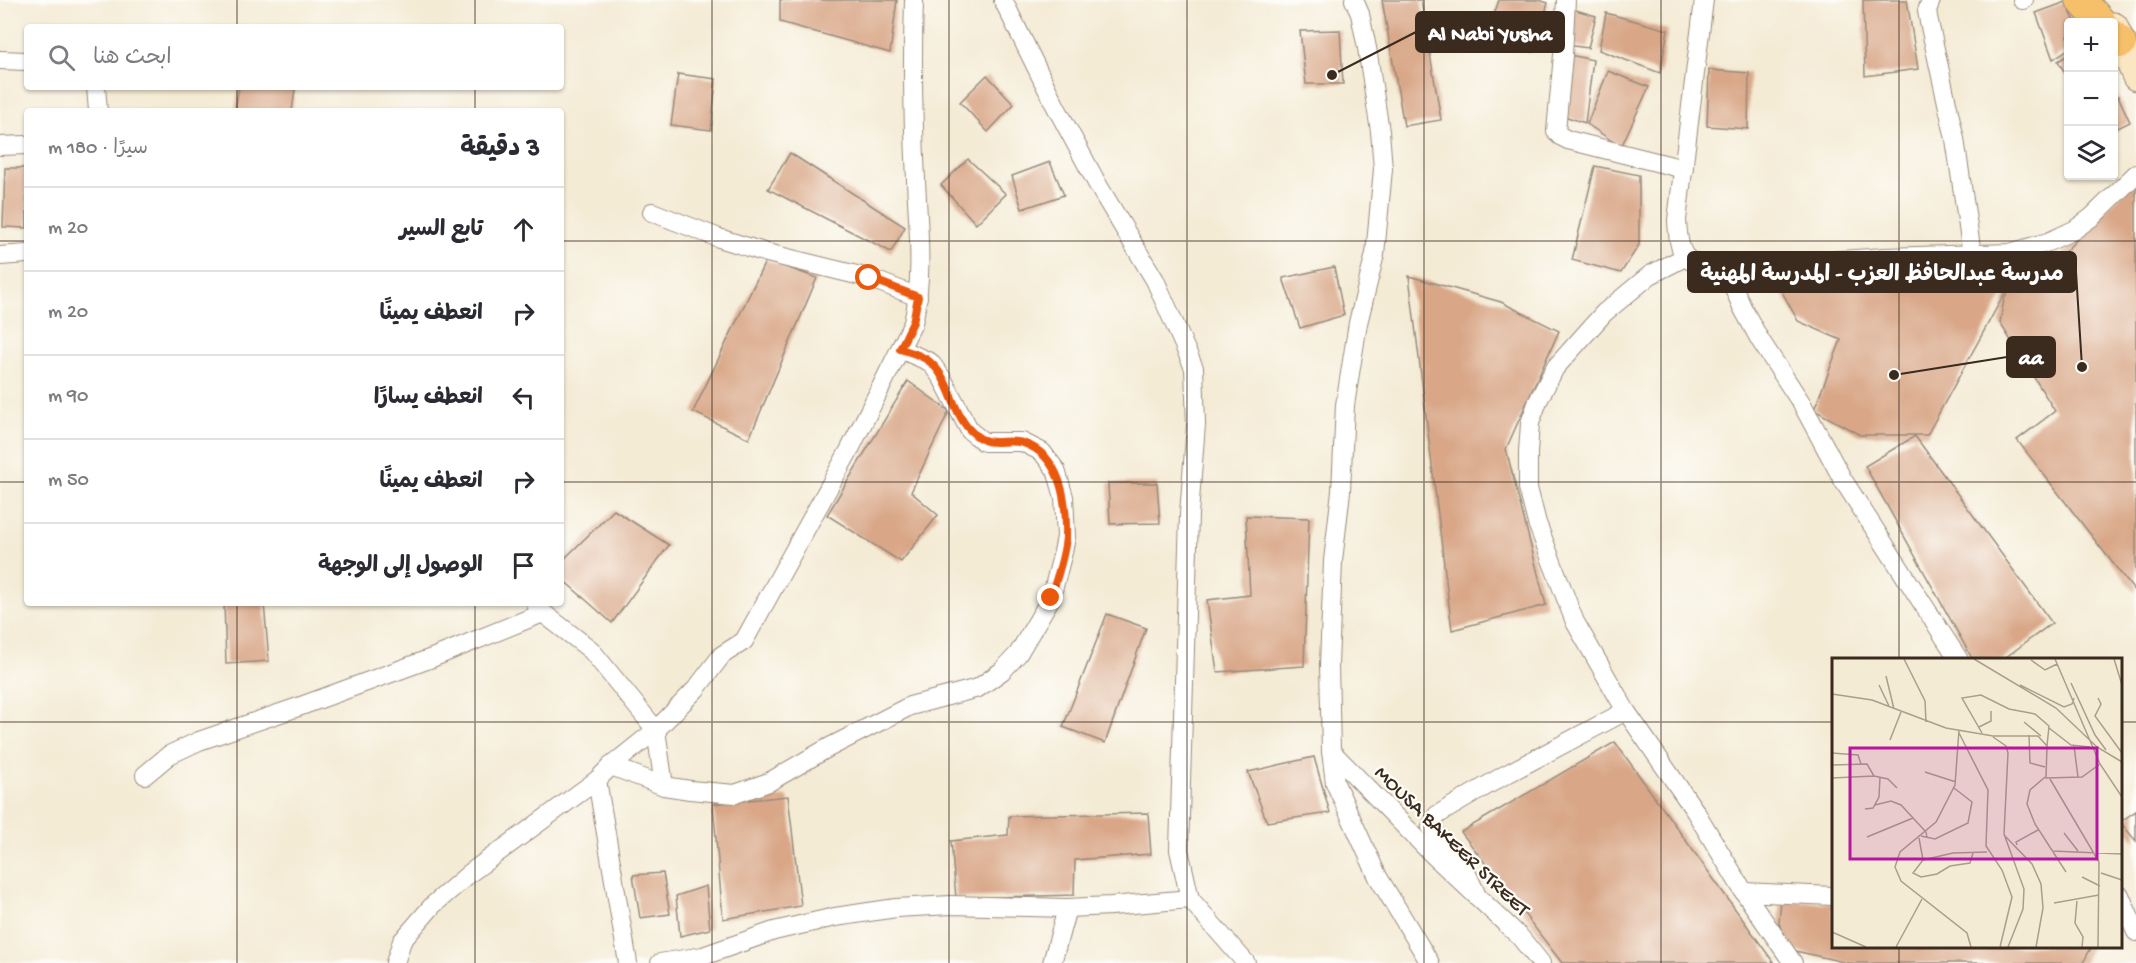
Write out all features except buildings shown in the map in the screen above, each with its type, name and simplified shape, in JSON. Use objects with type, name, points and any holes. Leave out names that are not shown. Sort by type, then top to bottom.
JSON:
[{"type":"main road","points":[[2081,0],[2100,18]]},
{"type":"main road","points":[[2103,0],[2108,18]]},
{"type":"main road","points":[[2118,42],[2136,77]]},
{"type":"street","points":[[395,963],[402,941],[433,905],[470,873],[597,780],[610,766],[656,730],[696,689],[722,655],[744,641],[850,449],[913,322],[918,297],[920,269],[914,143],[914,0]]},
{"type":"street","points":[[1003,0],[1093,176],[1155,280],[1194,368],[1196,424],[1189,514],[1179,850],[1190,899],[1246,963]]},
{"type":"street","points":[[1354,0],[1360,14],[1367,48],[1380,131],[1383,169],[1375,254],[1358,322],[1345,405],[1341,491],[1333,561],[1329,665],[1330,751],[1335,783],[1378,877],[1430,963]]},
{"type":"street","points":[[1566,0],[1556,131],[1568,140],[1684,169]]},
{"type":"street","points":[[1704,0],[1677,220],[1678,239],[1684,256],[1698,266],[1725,267],[2010,253],[2048,242],[2074,230],[2092,217],[2136,174]]},
{"type":"street","points":[[1931,0],[1928,11],[1929,22],[1955,139],[1972,254]]},
{"type":"street","points":[[0,60],[24,61]]},
{"type":"street","points":[[96,90],[98,108]]},
{"type":"street","points":[[0,146],[24,145]]},
{"type":"street","points":[[652,212],[719,238],[767,253],[869,278],[918,297]]},
{"type":"street","points":[[0,256],[24,254]]},
{"type":"street","points":[[1684,256],[1650,275],[1604,313],[1555,368],[1538,401],[1530,423],[1528,488],[1537,523],[1575,622],[1626,711],[1695,811],[1744,892],[1793,963]]},
{"type":"street","points":[[1725,267],[1742,307],[1760,340],[1803,404],[1843,480],[1958,658]]},
{"type":"street","points":[[610,766],[664,786],[735,794],[769,782],[826,748],[910,706],[978,688],[1002,671],[1018,654],[1051,598],[1066,537],[1064,497],[1056,470],[1042,452],[1022,442],[984,442],[970,431],[942,378],[930,362],[900,349]]},
{"type":"street","points":[[145,776],[169,755],[199,741],[432,658],[539,608],[591,650],[656,730],[664,786]]},
{"type":"street","points":[[1477,896],[1467,874],[1431,827],[1437,815],[1503,776],[1626,711]]},
{"type":"street","name":"MOUSA BAKEER STREET","points":[[1330,751],[1430,852],[1520,937],[1541,963]]},
{"type":"street","points":[[597,780],[628,963]]},
{"type":"street","points":[[1744,892],[1832,896]]},
{"type":"street","points":[[660,963],[703,956],[795,926],[896,908],[951,905],[1067,908],[1190,899]]},
{"type":"street","points":[[2125,900],[2136,932]]},
{"type":"street","points":[[1052,963],[1067,908]]},
{"type":"place","name":"Al Nabi Yusha","points":[[1332,75]]},
{"type":"place","name":"مدرسة عبدالحافظ العزب - المدرسة المهنية","points":[[2082,367]]},
{"type":"place","name":"aa","points":[[1894,375]]},
{"type":"route","points":[[869,278],[918,297],[913,322],[900,349],[930,362],[942,378],[970,431],[984,442],[1022,442],[1042,452],[1056,470],[1064,497],[1066,537],[1051,598]]}]
